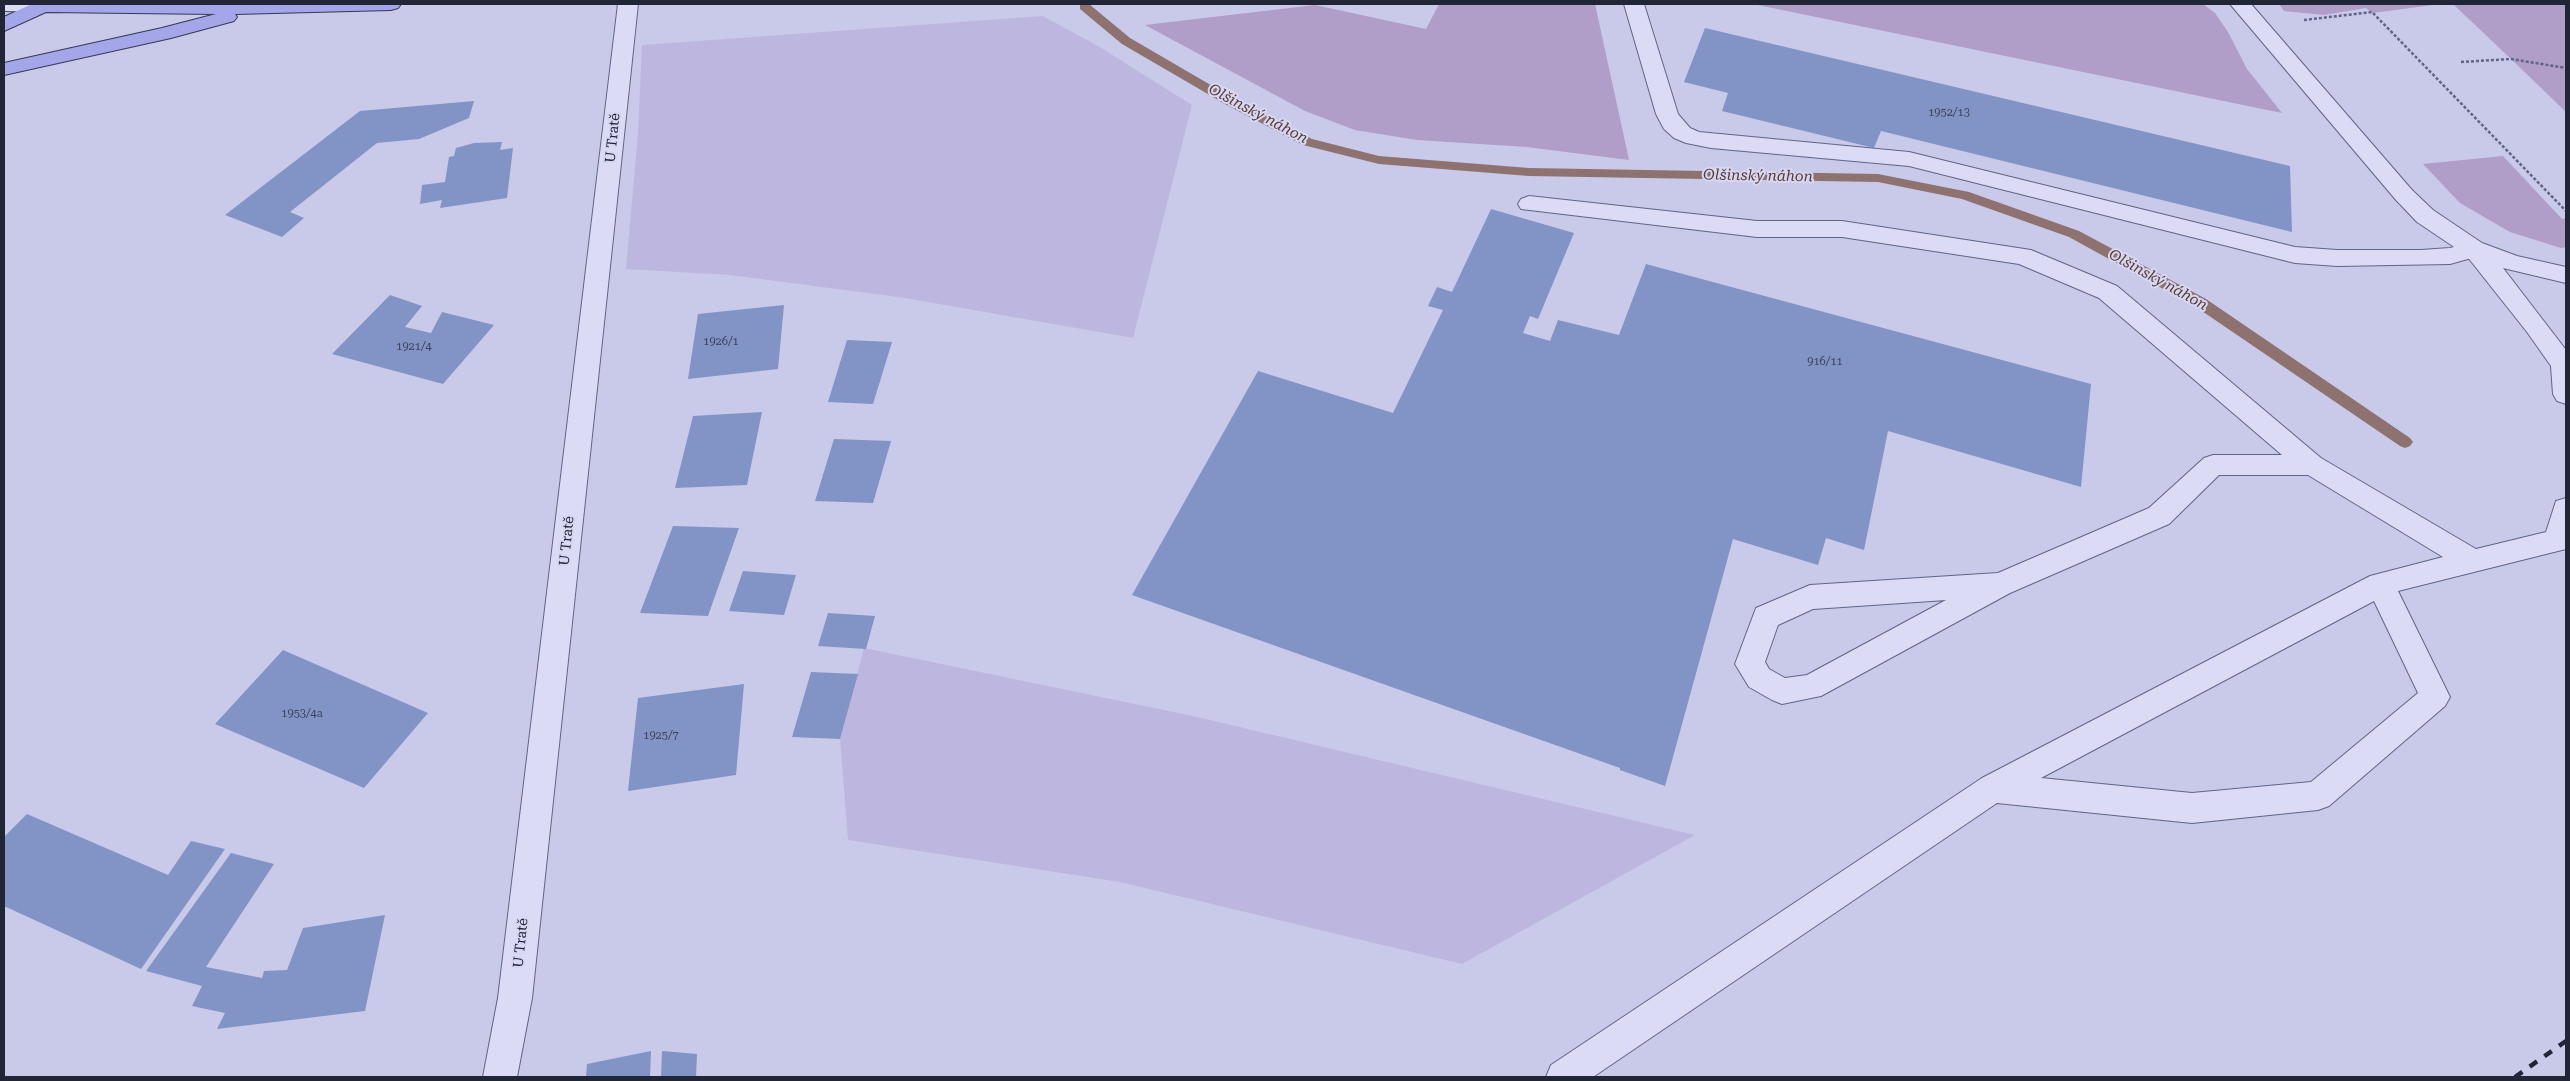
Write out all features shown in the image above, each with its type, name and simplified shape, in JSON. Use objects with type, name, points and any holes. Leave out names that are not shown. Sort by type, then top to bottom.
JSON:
[{"type":"main road","points":[[4,26],[45,5],[260,8],[391,4]]},
{"type":"main road","points":[[4,69],[78,50],[164,34],[260,8]]},
{"type":"street","name":"U Tratě","points":[[500,1077],[515,998],[628,4]]},
{"type":"street","points":[[1634,4],[1667,114],[1672,124],[1682,133],[1694,138],[1711,142],[1909,159],[2295,255],[2337,258],[2428,258],[2450,256],[2474,249]]},
{"type":"street","points":[[2240,4],[2404,195],[2425,216],[2474,249],[2513,263],[2566,275]]},
{"type":"street","points":[[4,5],[45,5]]},
{"type":"street","points":[[1529,204],[1757,229],[1842,229],[2023,256],[2108,292],[2312,465],[2473,561]]},
{"type":"street","points":[[2474,249],[2564,363],[2566,394]]},
{"type":"street","points":[[2000,585],[1810,597],[1766,617],[1750,664],[1759,678],[1782,691],[1811,687],[2000,585],[2159,516],[2213,465],[2312,465]]},
{"type":"street","points":[[1563,1077],[1992,788],[2380,584],[2557,541],[2566,509]]},
{"type":"street","points":[[1992,788],[2192,808],[2318,796],[2435,697],[2380,584]]},
{"type":"path","points":[[2301,19],[2310,21],[2372,12],[2566,211]]},
{"type":"path","points":[[2461,62],[2511,59],[2566,68]]},
{"type":"shaded area","points":[[1439,4],[1595,4],[1629,160],[1527,147],[1417,140],[1355,130],[1305,111],[1145,25],[1315,5],[1426,29]]},
{"type":"shaded area","points":[[1753,4],[2203,4],[2215,13],[2228,32],[2247,69],[2282,113]]},
{"type":"shaded area","points":[[2279,4],[2441,4],[2372,13],[2366,8],[2324,15],[2284,11]]},
{"type":"shaded area","points":[[2453,4],[2566,4],[2566,112],[2511,59]]},
{"type":"shaded area","points":[[1043,16],[1098,46],[1192,105],[1133,338],[905,298],[730,275],[626,269],[638,133],[642,45]]},
{"type":"shaded area","points":[[2503,156],[2562,219],[2566,218],[2566,247],[2561,248],[2510,232],[2460,203],[2423,164]]},
{"type":"shaded area","points":[[864,648],[1193,716],[1695,835],[1462,964],[1120,882],[848,840],[840,739]]},
{"type":"building","points":[[1705,28],[2290,166],[2292,232],[1881,131],[1874,148],[1722,111],[1728,93],[1684,82]]},
{"type":"building","points":[[474,101],[469,118],[419,139],[377,143],[290,212],[304,218],[282,237],[225,215],[360,111]]},
{"type":"building","points":[[502,142],[500,150],[513,148],[507,198],[440,208],[442,200],[420,204],[422,185],[445,182],[449,157],[454,156],[456,148],[474,143]]},
{"type":"building","points":[[1491,209],[1574,233],[1538,319],[1530,316],[1523,333],[1550,341],[1558,320],[1619,335],[1646,264],[2091,384],[2081,487],[1888,431],[1864,550],[1826,538],[1818,565],[1733,539],[1665,786],[1620,770],[1620,768],[1132,595],[1258,371],[1393,413],[1443,310],[1428,306],[1437,287],[1452,292]]},
{"type":"building","points":[[390,295],[422,306],[405,327],[431,333],[442,312],[494,325],[443,384],[332,354]]},
{"type":"building","points":[[784,305],[778,369],[688,379],[698,314]]},
{"type":"building","points":[[847,340],[892,342],[873,404],[828,402]]},
{"type":"building","points":[[762,412],[747,485],[675,488],[693,416]]},
{"type":"building","points":[[834,439],[891,441],[873,503],[815,501]]},
{"type":"building","points":[[673,526],[739,528],[708,616],[640,613]]},
{"type":"building","points":[[743,571],[796,575],[784,615],[729,611]]},
{"type":"building","points":[[828,613],[875,616],[866,649],[818,646]]},
{"type":"building","points":[[283,650],[428,713],[364,788],[215,724]]},
{"type":"building","points":[[811,672],[858,674],[840,739],[792,737]]},
{"type":"building","points":[[744,684],[736,775],[628,791],[638,698]]},
{"type":"building","points":[[27,814],[168,875],[191,841],[225,849],[141,969],[4,906],[4,837]]},
{"type":"building","points":[[231,853],[274,864],[206,967],[262,978],[264,971],[287,970],[303,928],[385,915],[365,1011],[217,1029],[225,1013],[192,1006],[202,986],[146,971]]},
{"type":"building","points":[[651,1051],[650,1077],[586,1077],[587,1064]]},
{"type":"building","points":[[662,1051],[697,1054],[696,1077],[661,1077]]},
{"type":"waterway","name":"Olšinský náhon","points":[[1084,6],[1126,41],[1229,101],[1308,142],[1379,160],[1529,172],[1878,178],[1964,195],[2074,234],[2201,303],[2405,442]]},
{"type":"railway","points":[[2515,1077],[2566,1041]]}]
